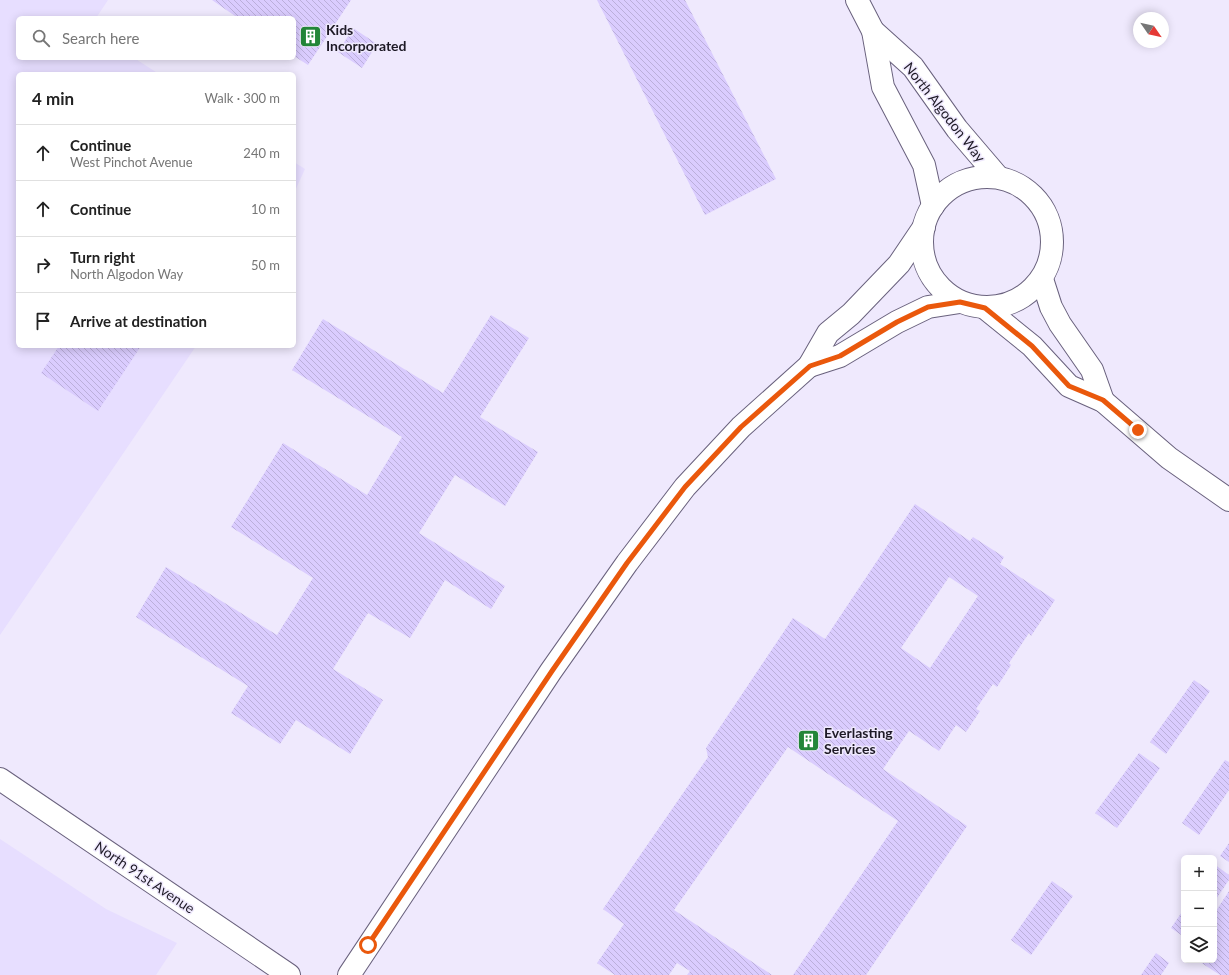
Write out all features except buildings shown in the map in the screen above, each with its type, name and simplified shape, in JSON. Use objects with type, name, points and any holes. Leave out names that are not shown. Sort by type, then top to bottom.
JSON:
[{"type":"street","name":"North Algodon Way","points":[[857,0],[873,31],[883,86],[924,165],[933,206]]},
{"type":"street","name":"North Algodon Way","points":[[873,31],[913,67],[957,128],[998,178]]},
{"type":"street","points":[[349,975],[547,678],[627,563],[685,487],[741,427],[810,366],[828,333],[851,314],[899,264],[924,227],[933,206],[946,192],[962,182],[980,177],[998,178],[1016,183],[1031,194],[1045,214],[1050,225],[1053,244],[1050,262],[1042,279],[1026,294],[1007,305],[985,308],[960,302],[942,290],[928,271],[922,250],[924,227]]},
{"type":"street","points":[[1042,279],[1051,307],[1060,324],[1092,370],[1103,400]]},
{"type":"street","points":[[810,366],[840,356],[897,322],[928,307],[960,302]]},
{"type":"street","points":[[985,308],[1032,346],[1069,386],[1103,400],[1169,458],[1229,500]]},
{"type":"street","name":"North 91st Avenue","points":[[0,779],[289,975]]},
{"type":"shaded area","points":[[0,0],[108,0],[97,16],[16,16],[16,60],[137,60],[156,72],[16,72],[16,348],[195,348],[0,635]]},
{"type":"shaded area","points":[[296,163],[305,169],[296,189]]},
{"type":"shaded area","points":[[0,839],[106,909],[177,943],[156,975],[0,975]]},
{"type":"place","name":"Kids Incorporated","points":[[310,37]]},
{"type":"place","name":"Everlasting Services","points":[[808,740]]},
{"type":"route","points":[[368,945],[552,671],[627,563],[685,487],[741,427],[810,366],[840,356],[868,338],[928,307],[960,302],[985,308],[1032,346],[1069,386],[1103,400],[1138,430]]}]
